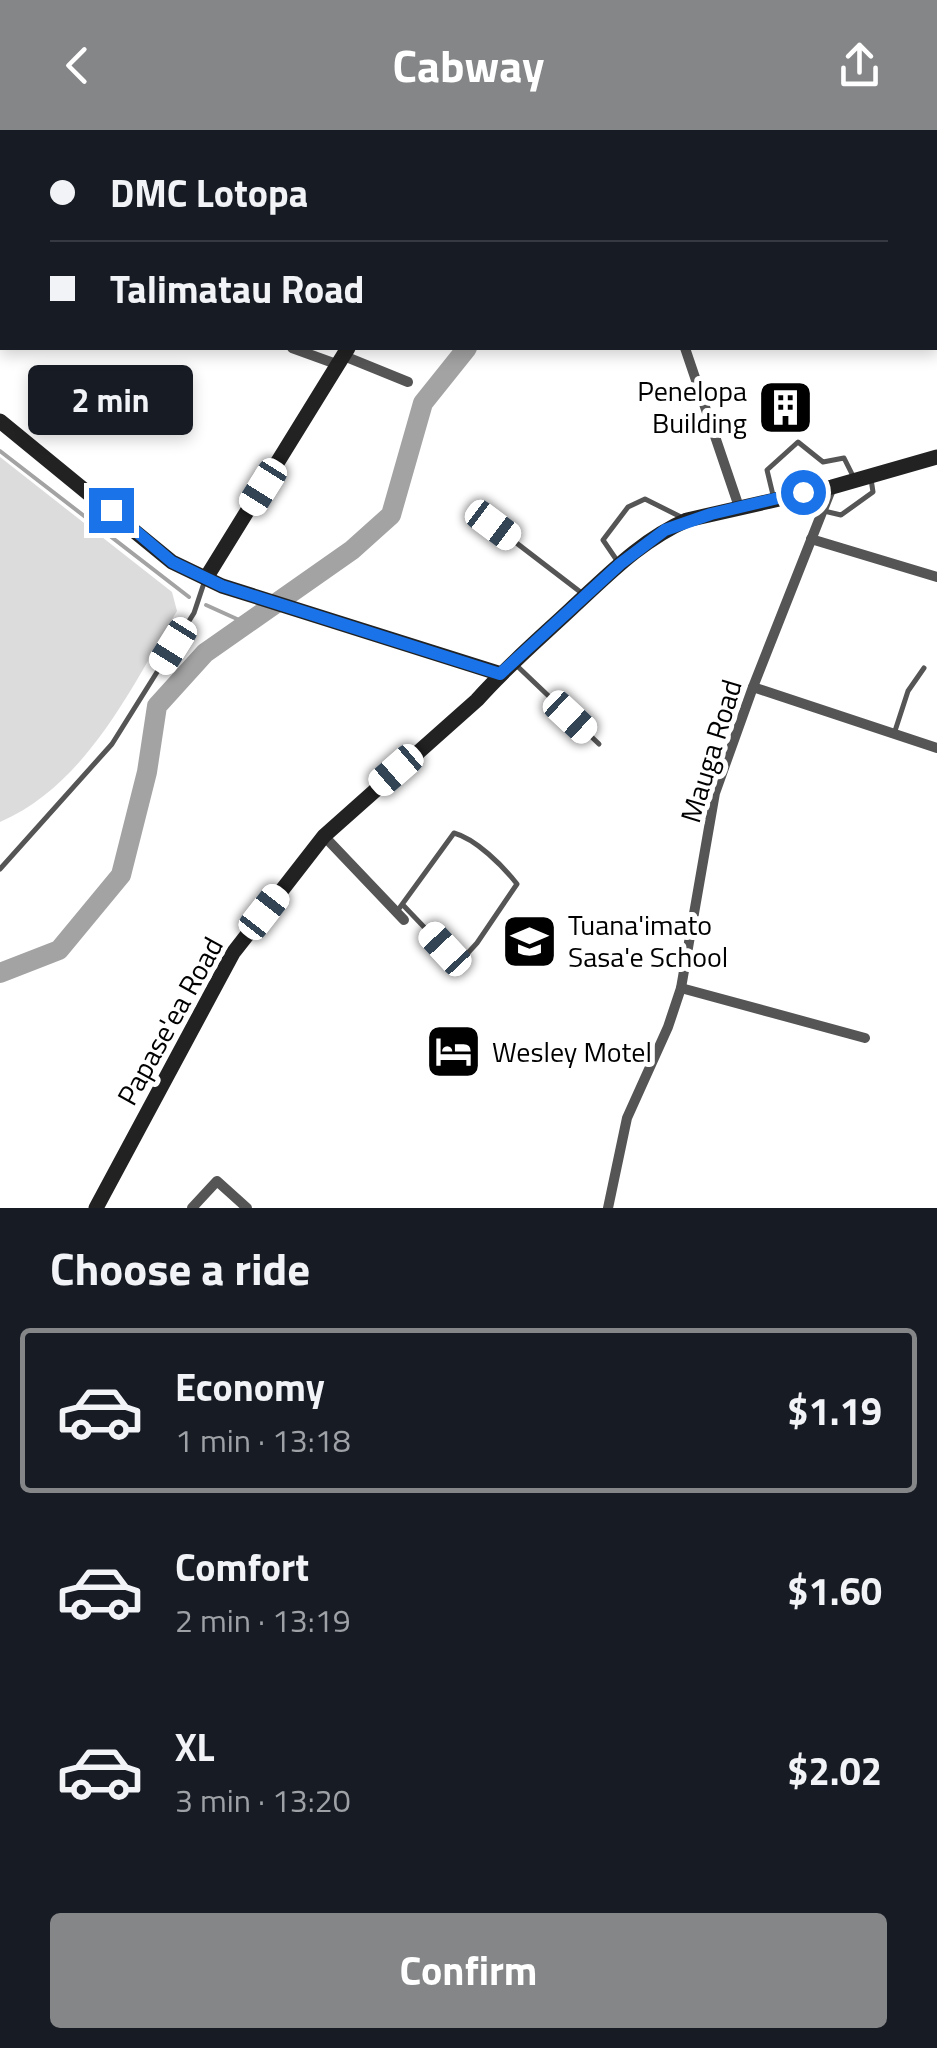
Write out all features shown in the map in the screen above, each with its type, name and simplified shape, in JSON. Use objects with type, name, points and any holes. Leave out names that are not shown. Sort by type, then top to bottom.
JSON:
[{"type":"main road","points":[[206,578],[343,356]]},
{"type":"main road","points":[[0,420],[172,562],[243,593],[507,668]]},
{"type":"main road","name":"Papase'ea Road","points":[[96,1208],[233,952],[324,836],[477,700],[620,564],[665,530],[687,520],[832,487],[937,457]]},
{"type":"street","points":[[305,350],[343,356],[408,382]]},
{"type":"street","points":[[687,350],[739,507]]},
{"type":"street","name":"Mauga Road","points":[[608,1208],[626,1118],[681,988],[715,792],[832,487]]},
{"type":"street","points":[[811,539],[937,577]]},
{"type":"street","points":[[753,687],[937,748]]},
{"type":"street","points":[[324,836],[401,912]]},
{"type":"street","points":[[681,988],[865,1038]]},
{"type":"street","points":[[192,1208],[216,1182],[247,1208]]},
{"type":"lane","points":[[774,498],[768,470],[798,442],[823,462],[844,458],[873,492],[841,515],[823,510]]},
{"type":"lane","points":[[620,564],[603,540],[628,506],[645,500],[687,520]]},
{"type":"lane","points":[[493,525],[585,596]]},
{"type":"lane","points":[[0,870],[112,744],[194,613],[206,578]]},
{"type":"lane","points":[[507,668],[599,744]]},
{"type":"lane","points":[[894,734],[908,691],[924,668]]},
{"type":"lane","points":[[454,833],[478,847],[517,884],[478,944],[466,955],[452,954],[401,912],[454,833]]},
{"type":"shaded area","points":[[0,457],[172,592],[177,611],[124,702],[82,759],[31,805],[0,822]]},
{"type":"waterway","points":[[0,973],[59,950],[121,875],[147,772],[157,706],[205,653],[352,550],[391,515],[423,403],[465,350]]},
{"type":"waterway","points":[[0,451],[189,597]]},
{"type":"waterway","points":[[206,605],[248,624]]},
{"type":"place","name":"Penelopa Building","points":[[786,407]]},
{"type":"place","name":"Tuana'imato Sasa'e School","points":[[529,941]]},
{"type":"place","name":"Wesley Motel","points":[[453,1052]]},
{"type":"route","points":[[111,510],[172,562],[222,586],[500,674],[640,546],[665,530],[687,520],[803,492]]}]
